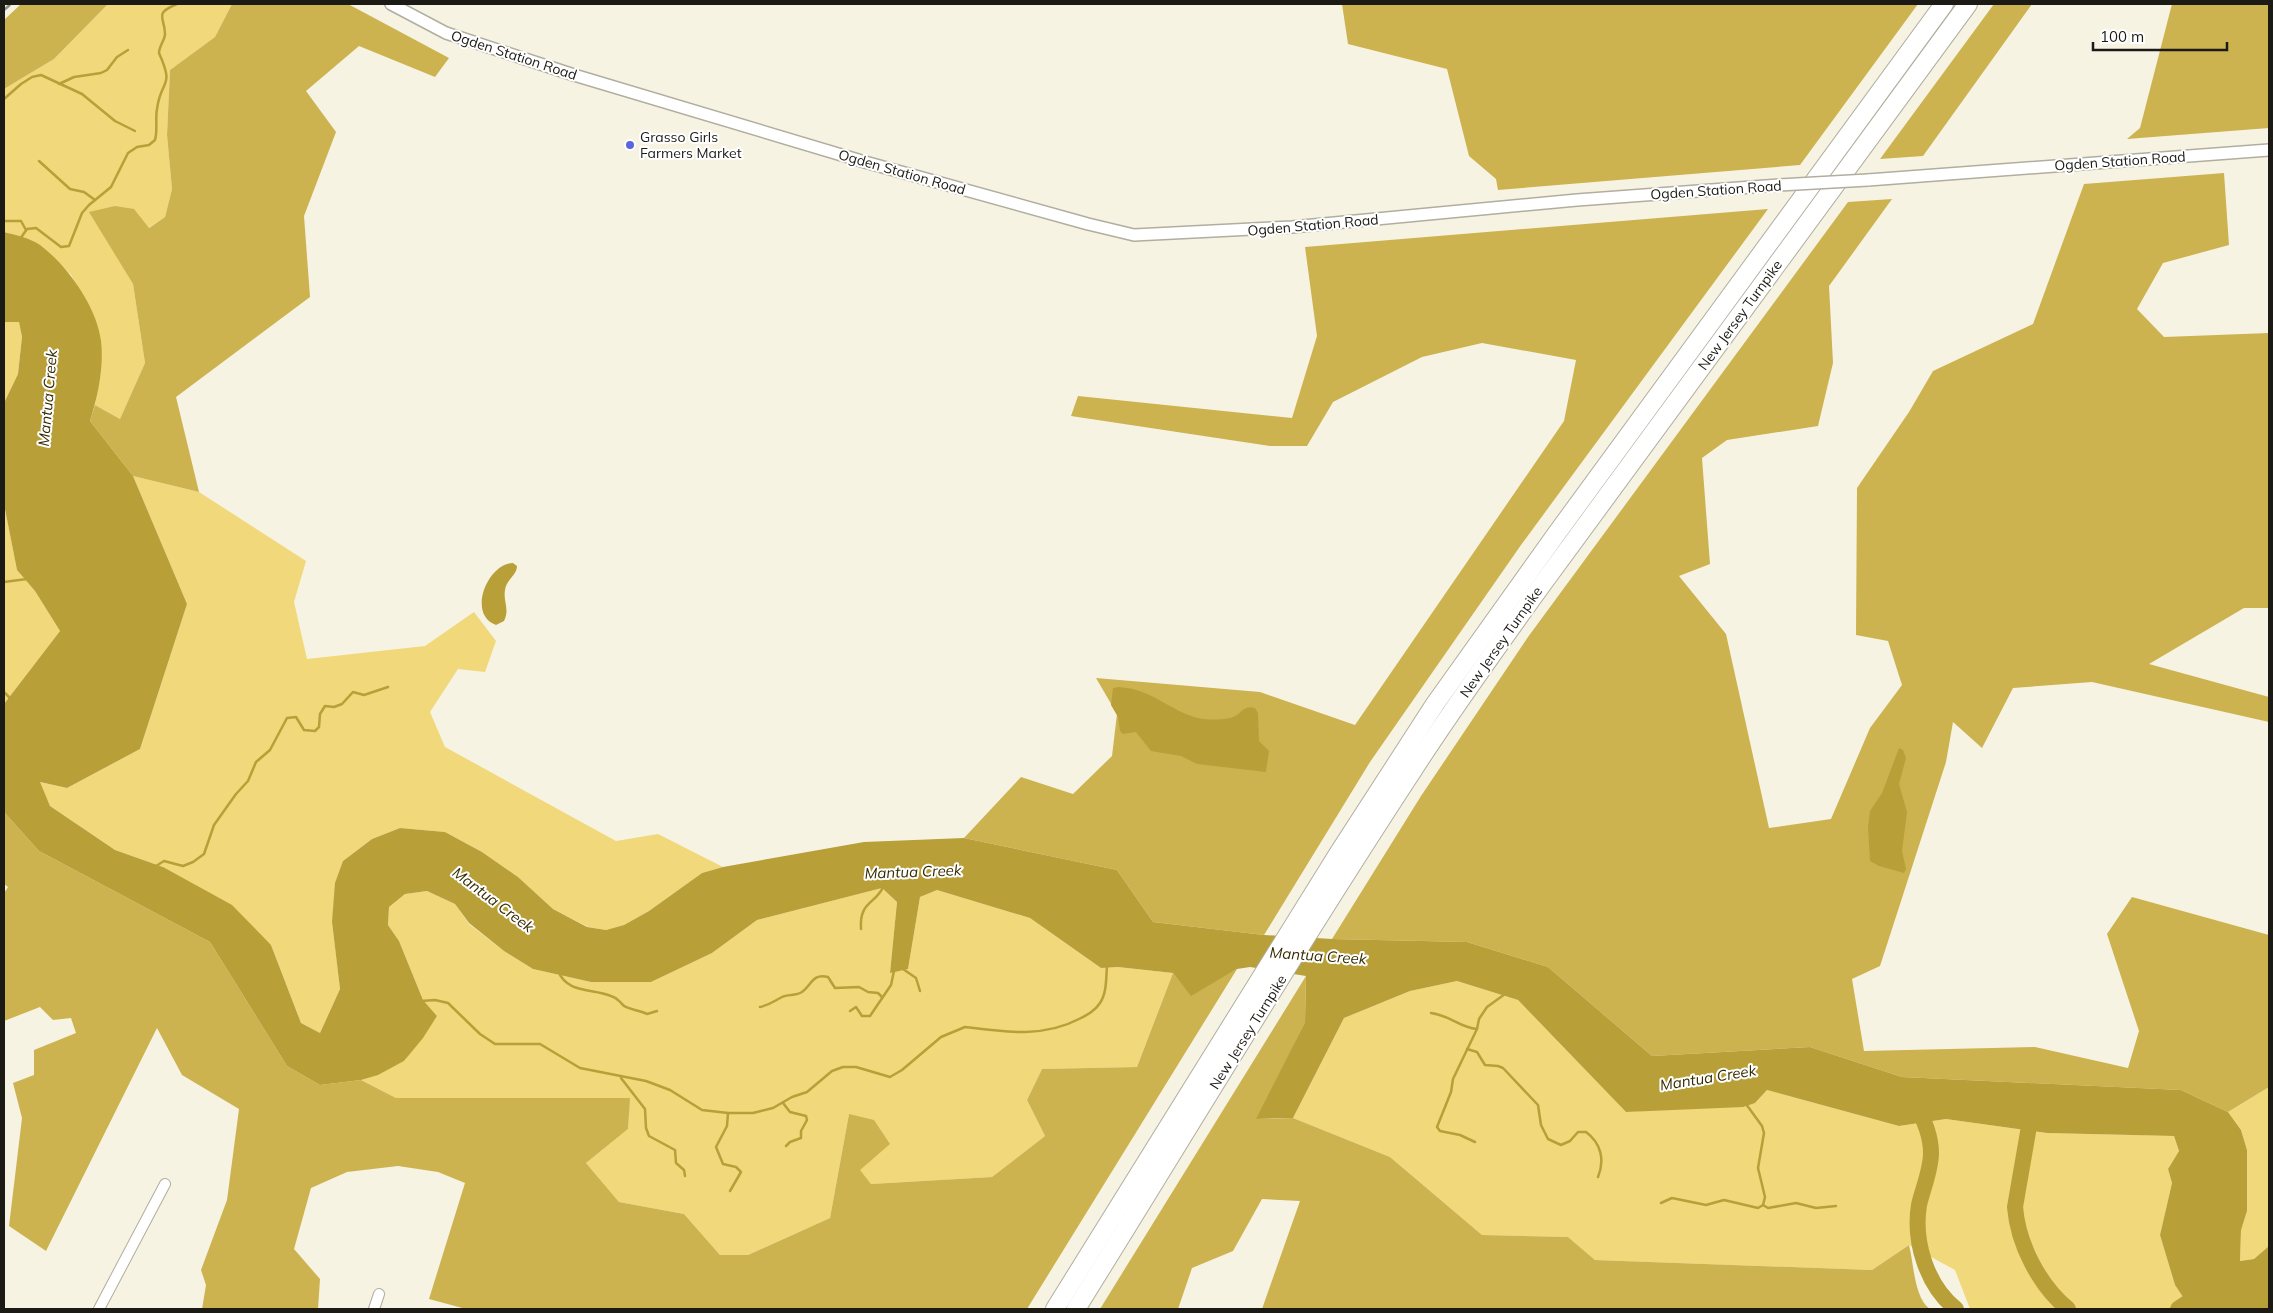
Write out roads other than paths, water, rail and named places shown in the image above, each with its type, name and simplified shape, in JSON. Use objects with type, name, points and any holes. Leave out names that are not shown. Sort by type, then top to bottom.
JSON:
[{"type":"highway","name":"New Jersey Turnpike","points":[[1055,1309],[1299,917],[1435,704],[1489,627],[1944,4]]},
{"type":"highway","name":"New Jersey Turnpike","points":[[1076,1309],[1413,770],[1508,632],[1968,4]]},
{"type":"street","name":"Ogden Station Road","points":[[391,4],[446,33],[574,75],[865,162],[1088,224],[1146,236],[1292,227],[1577,200],[2269,150]]},
{"type":"street","points":[[99,1309],[166,1184]]},
{"type":"street","points":[[374,1309],[379,1294]]},
{"type":"water","points":[[4,232],[32,240],[50,253],[70,275],[94,314],[101,341],[102,361],[96,402],[90,421],[133,476],[187,604],[140,749],[67,788],[40,782],[50,806],[115,850],[163,867],[232,905],[271,945],[301,1023],[320,1033],[340,989],[332,922],[335,883],[343,861],[372,839],[400,828],[445,832],[482,852],[518,877],[553,909],[587,927],[606,930],[624,925],[649,911],[702,873],[723,867],[864,842],[964,838],[1117,870],[1153,922],[1264,935],[1332,939],[1467,942],[1548,967],[1652,1056],[1810,1047],[1902,1077],[2181,1090],[2228,1112],[2241,1130],[2247,1150],[2247,1211],[2241,1230],[2240,1261],[2254,1259],[2269,1246],[2269,1309],[2191,1309],[2175,1285],[2160,1235],[2172,1183],[2168,1169],[2179,1151],[2174,1136],[2047,1133],[1946,1119],[1899,1126],[1767,1090],[1755,1103],[1743,1107],[1626,1112],[1518,1000],[1457,981],[1410,991],[1344,1018],[1293,1118],[1256,1119],[1305,1022],[1306,976],[1250,967],[1237,969],[1191,996],[1173,973],[1118,967],[1101,968],[1030,918],[937,890],[920,897],[908,969],[890,973],[897,902],[882,888],[757,920],[712,953],[651,982],[591,982],[533,969],[504,951],[469,923],[455,904],[427,891],[405,894],[389,907],[388,925],[399,941],[423,1000],[437,1016],[423,1038],[404,1061],[378,1075],[361,1080],[320,1085],[287,1066],[210,942],[39,851],[4,812],[4,704],[60,631],[35,591],[17,570],[4,504],[4,403],[18,374],[22,337],[19,322],[4,322]]},
{"type":"water","points":[[513,563],[517,566],[517,569],[507,583],[505,590],[506,617],[504,621],[496,625],[487,620],[483,611],[484,591],[495,572]]},
{"type":"water","points":[[1119,687],[1143,692],[1193,717],[1204,719],[1228,718],[1235,716],[1246,708],[1255,708],[1258,713],[1259,741],[1269,751],[1266,772],[1197,764],[1181,756],[1151,751],[1136,732],[1123,734],[1120,731],[1118,717],[1111,705],[1113,688]]},
{"type":"water","points":[[1899,748],[1903,750],[1906,758],[1899,784],[1907,812],[1902,851],[1906,869],[1904,873],[1879,866],[1870,861],[1868,827],[1870,811],[1882,793]]},
{"type":"waterway","points":[[20,239],[27,229],[36,228],[61,247],[69,246],[82,213],[111,187],[128,153],[137,147],[149,145],[155,140],[157,109],[161,92],[166,83],[164,64],[159,53],[165,34],[162,16],[165,11],[177,4]]},
{"type":"waterway","points":[[59,84],[74,77],[101,73],[107,70],[117,57],[128,50]]},
{"type":"waterway","points":[[4,99],[21,84],[32,77],[41,75],[82,94],[115,121],[135,131]]},
{"type":"waterway","points":[[39,161],[70,189],[84,192],[95,200]]},
{"type":"waterway","points":[[4,221],[21,221],[26,230]]},
{"type":"waterway","points":[[4,582],[27,579]]},
{"type":"waterway","points":[[156,866],[164,861],[183,866],[204,854],[214,825],[236,794],[248,781],[256,762],[270,750],[287,718],[296,717],[304,730],[315,731],[319,727],[320,714],[325,706],[334,707],[342,704],[353,692],[364,695],[388,687]]},
{"type":"waterway","points":[[4,692],[10,698]]},
{"type":"waterway","points":[[861,929],[861,920],[865,908],[880,893],[883,887]]},
{"type":"waterway","points":[[421,1001],[435,1000],[448,1003],[480,1034],[495,1044],[540,1044],[580,1068],[646,1081],[670,1090],[702,1110],[753,1113],[773,1108],[792,1097],[807,1092],[832,1071],[843,1067],[856,1067],[890,1077],[902,1070],[941,1037],[965,1027],[1023,1032],[1051,1029],[1065,1025],[1088,1014],[1100,1003],[1105,990],[1107,966]]},
{"type":"waterway","points":[[903,969],[916,978],[920,991]]},
{"type":"waterway","points":[[558,971],[562,978],[574,987],[613,997],[625,1006],[647,1014],[657,1011]]},
{"type":"waterway","points":[[850,1011],[856,1007],[862,1016],[870,1016],[891,985],[894,971]]},
{"type":"waterway","points":[[760,1007],[784,996],[800,993],[815,978],[823,976],[828,977],[835,988],[859,987],[868,992],[878,993],[882,997]]},
{"type":"waterway","points":[[1475,1142],[1460,1135],[1440,1131],[1437,1127],[1451,1092],[1453,1079],[1477,1029],[1479,1019],[1487,1007],[1505,994]]},
{"type":"waterway","points":[[1431,1013],[1477,1029]]},
{"type":"waterway","points":[[1467,1049],[1477,1052],[1485,1065],[1503,1068],[1538,1105],[1541,1125],[1548,1139],[1561,1145],[1570,1141],[1578,1132],[1586,1132],[1591,1136],[1600,1152],[1601,1164],[1598,1177]]},
{"type":"waterway","points":[[621,1078],[645,1109],[646,1128],[649,1136],[675,1150],[676,1163],[684,1170],[685,1176]]},
{"type":"waterway","name":"Mantua Creek","points":[[1914,1102],[1926,1126],[1931,1153],[1919,1205],[1918,1234],[1920,1248],[1924,1262],[1937,1288],[1956,1309]]},
{"type":"waterway","points":[[783,1103],[790,1112],[806,1116],[807,1120],[801,1131],[801,1138],[790,1142],[786,1146]]},
{"type":"waterway","points":[[1746,1104],[1762,1126],[1764,1133],[1758,1168],[1765,1197],[1763,1205]]},
{"type":"waterway","name":"Mantua Creek","points":[[2032,1109],[2015,1207],[2017,1221],[2025,1249],[2039,1276],[2068,1309]]},
{"type":"waterway","points":[[728,1113],[727,1126],[716,1147],[723,1164],[736,1167],[741,1172],[730,1191]]},
{"type":"waterway","points":[[1661,1203],[1672,1198],[1706,1205],[1724,1200],[1758,1208],[1763,1205],[1768,1208],[1796,1203],[1816,1208],[1836,1206]]},
{"type":"waterway","points":[[2178,1309],[2187,1303],[2208,1296]]},
{"type":"railway","points":[[4,10],[11,4]]},
{"type":"place","name":"Grasso Girls Farmers Market","points":[[630,145]]}]
